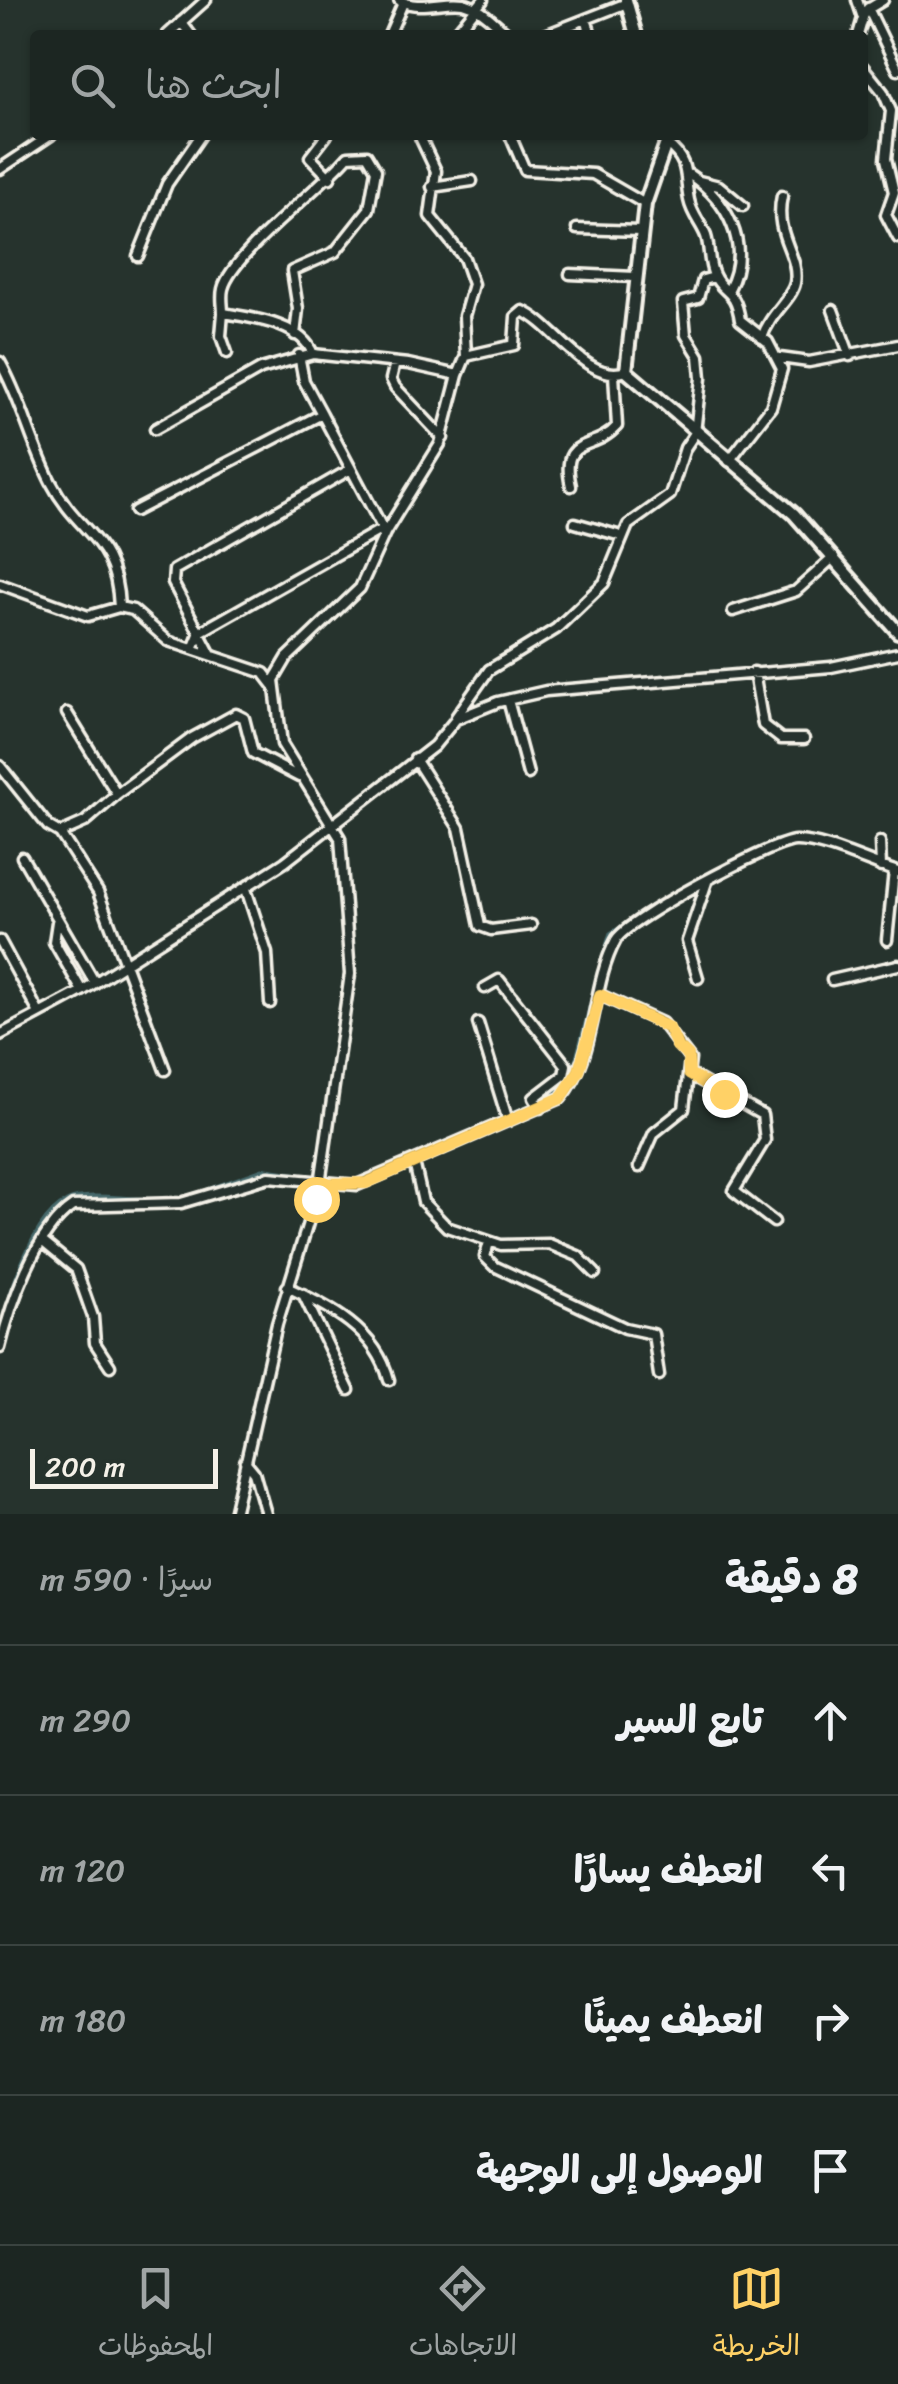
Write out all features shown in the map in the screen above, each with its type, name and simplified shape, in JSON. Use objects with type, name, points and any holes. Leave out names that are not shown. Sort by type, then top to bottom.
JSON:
[{"type":"main road","points":[[626,1],[635,30]]},
{"type":"main road","points":[[668,140],[645,204],[620,372],[794,514],[898,632]]},
{"type":"street","points":[[172,30],[206,0]]},
{"type":"street","points":[[858,0],[898,70]]},
{"type":"street","points":[[860,30],[865,12],[882,0]]},
{"type":"street","points":[[390,30],[401,2],[452,1],[481,4],[505,30]]},
{"type":"street","points":[[558,30],[626,1]]},
{"type":"street","points":[[458,30],[481,4]]},
{"type":"street","points":[[586,19],[589,30]]},
{"type":"street","points":[[181,22],[187,30]]},
{"type":"street","points":[[868,73],[883,92],[891,111],[886,159],[894,192],[886,215],[898,238]]},
{"type":"street","points":[[0,169],[28,155],[45,140]]},
{"type":"street","points":[[138,256],[167,184],[198,140]]},
{"type":"street","points":[[324,140],[310,157],[330,178]]},
{"type":"street","points":[[274,686],[287,658],[360,588],[383,531],[442,438],[466,356],[464,316],[472,284],[464,258],[430,216],[435,167],[422,140]]},
{"type":"street","points":[[512,140],[525,170],[593,174],[645,204]]},
{"type":"street","points":[[668,140],[690,175],[693,216],[705,233],[714,277],[729,289],[740,320],[779,358],[782,375],[776,398],[729,461]]},
{"type":"street","points":[[227,353],[221,336],[222,290],[235,269],[269,230],[330,178],[351,154],[367,155],[374,162],[368,210],[330,256],[292,270],[298,309],[295,335]]},
{"type":"street","points":[[690,175],[722,206],[737,237],[738,263],[729,289]]},
{"type":"street","points":[[698,181],[718,186],[743,206]]},
{"type":"street","points":[[432,187],[472,182]]},
{"type":"street","points":[[762,338],[769,318],[790,296],[796,280],[780,230],[782,196]]},
{"type":"street","points":[[577,229],[640,231]]},
{"type":"street","points":[[570,274],[635,277]]},
{"type":"street","points":[[0,1035],[82,991],[246,889],[334,825],[415,759],[456,719],[489,670],[565,622],[607,580],[621,536],[632,521],[667,498],[685,448],[695,433],[701,364],[686,335],[683,302],[698,298],[704,280],[714,277]]},
{"type":"street","points":[[833,310],[850,356]]},
{"type":"street","points":[[466,356],[512,346],[516,317],[524,311],[542,321],[590,364],[620,372],[616,426],[573,453],[567,468],[571,486]]},
{"type":"street","points":[[224,313],[264,320],[295,335],[313,354]]},
{"type":"street","points":[[779,358],[809,362],[898,345]]},
{"type":"street","points":[[155,429],[262,368],[299,355],[396,363],[458,374]]},
{"type":"street","points":[[299,355],[304,382],[383,531]]},
{"type":"street","points":[[0,362],[18,395],[56,490],[113,564],[119,608]]},
{"type":"street","points":[[396,363],[391,379],[395,387],[442,438]]},
{"type":"street","points":[[135,511],[322,414]]},
{"type":"street","points":[[210,654],[173,583],[174,570],[351,469]]},
{"type":"street","points":[[575,523],[621,536]]},
{"type":"street","points":[[193,649],[200,632],[383,531]]},
{"type":"street","points":[[733,611],[796,591],[834,557]]},
{"type":"street","points":[[0,584],[88,616],[119,608],[133,610],[168,641],[264,674],[274,686],[282,744],[299,778],[334,825],[344,866],[350,974],[320,1184],[288,1287],[234,1514]]},
{"type":"street","points":[[456,719],[508,700],[557,690],[850,665],[898,653]]},
{"type":"street","points":[[754,672],[763,726],[781,739],[804,739]]},
{"type":"street","points":[[508,700],[528,774]]},
{"type":"street","points":[[67,713],[117,794]]},
{"type":"street","points":[[60,833],[86,822],[192,738],[236,714],[244,718],[252,753],[299,778]]},
{"type":"street","points":[[415,759],[460,828],[480,926],[491,930],[531,924]]},
{"type":"street","points":[[0,766],[48,826],[60,833],[98,892],[122,965],[165,1070]]},
{"type":"street","points":[[0,1348],[13,1302],[43,1242],[64,1212],[77,1205],[181,1203],[270,1176],[358,1185],[561,1098],[575,1080],[621,933],[707,882],[795,841],[896,872],[886,940]]},
{"type":"street","points":[[880,842],[881,867]]},
{"type":"street","points":[[22,857],[94,982]]},
{"type":"street","points":[[698,978],[687,941],[707,882]]},
{"type":"street","points":[[246,889],[267,953],[270,1003]]},
{"type":"street","points":[[57,922],[54,942],[82,991]]},
{"type":"street","points":[[0,941],[39,1014]]},
{"type":"street","points":[[832,980],[898,966]]},
{"type":"street","points":[[485,988],[500,980],[566,1065],[564,1075],[534,1098],[540,1108]]},
{"type":"street","points":[[600,995],[669,1028],[677,1046],[688,1056],[684,1109],[654,1133],[639,1167]]},
{"type":"street","points":[[478,1023],[508,1121]]},
{"type":"street","points":[[689,1074],[762,1115],[766,1140],[734,1191],[774,1222]]},
{"type":"street","points":[[414,1162],[423,1202],[430,1213],[455,1231],[512,1247],[549,1244],[578,1256],[595,1274]]},
{"type":"street","points":[[43,1242],[76,1269],[93,1317],[95,1343],[110,1366]]},
{"type":"street","points":[[489,1242],[484,1256],[494,1266],[625,1328],[653,1334],[659,1376]]},
{"type":"street","points":[[288,1287],[364,1333],[389,1380]]},
{"type":"street","points":[[303,1294],[349,1390]]},
{"type":"street","points":[[245,1462],[254,1472],[266,1514]]},
{"type":"waterway","points":[[749,855],[777,841],[798,838]]},
{"type":"waterway","points":[[604,959],[611,934],[630,923]]},
{"type":"waterway","points":[[466,1135],[557,1094],[573,1075],[594,995]]},
{"type":"waterway","points":[[187,1198],[264,1170],[309,1177]]},
{"type":"waterway","points":[[3,1323],[26,1256],[56,1210],[76,1199],[145,1200]]},
{"type":"route","points":[[316,1199],[320,1184],[366,1183],[561,1098],[579,1071],[600,995],[669,1028],[677,1046],[690,1059],[689,1074],[724,1094]]}]
